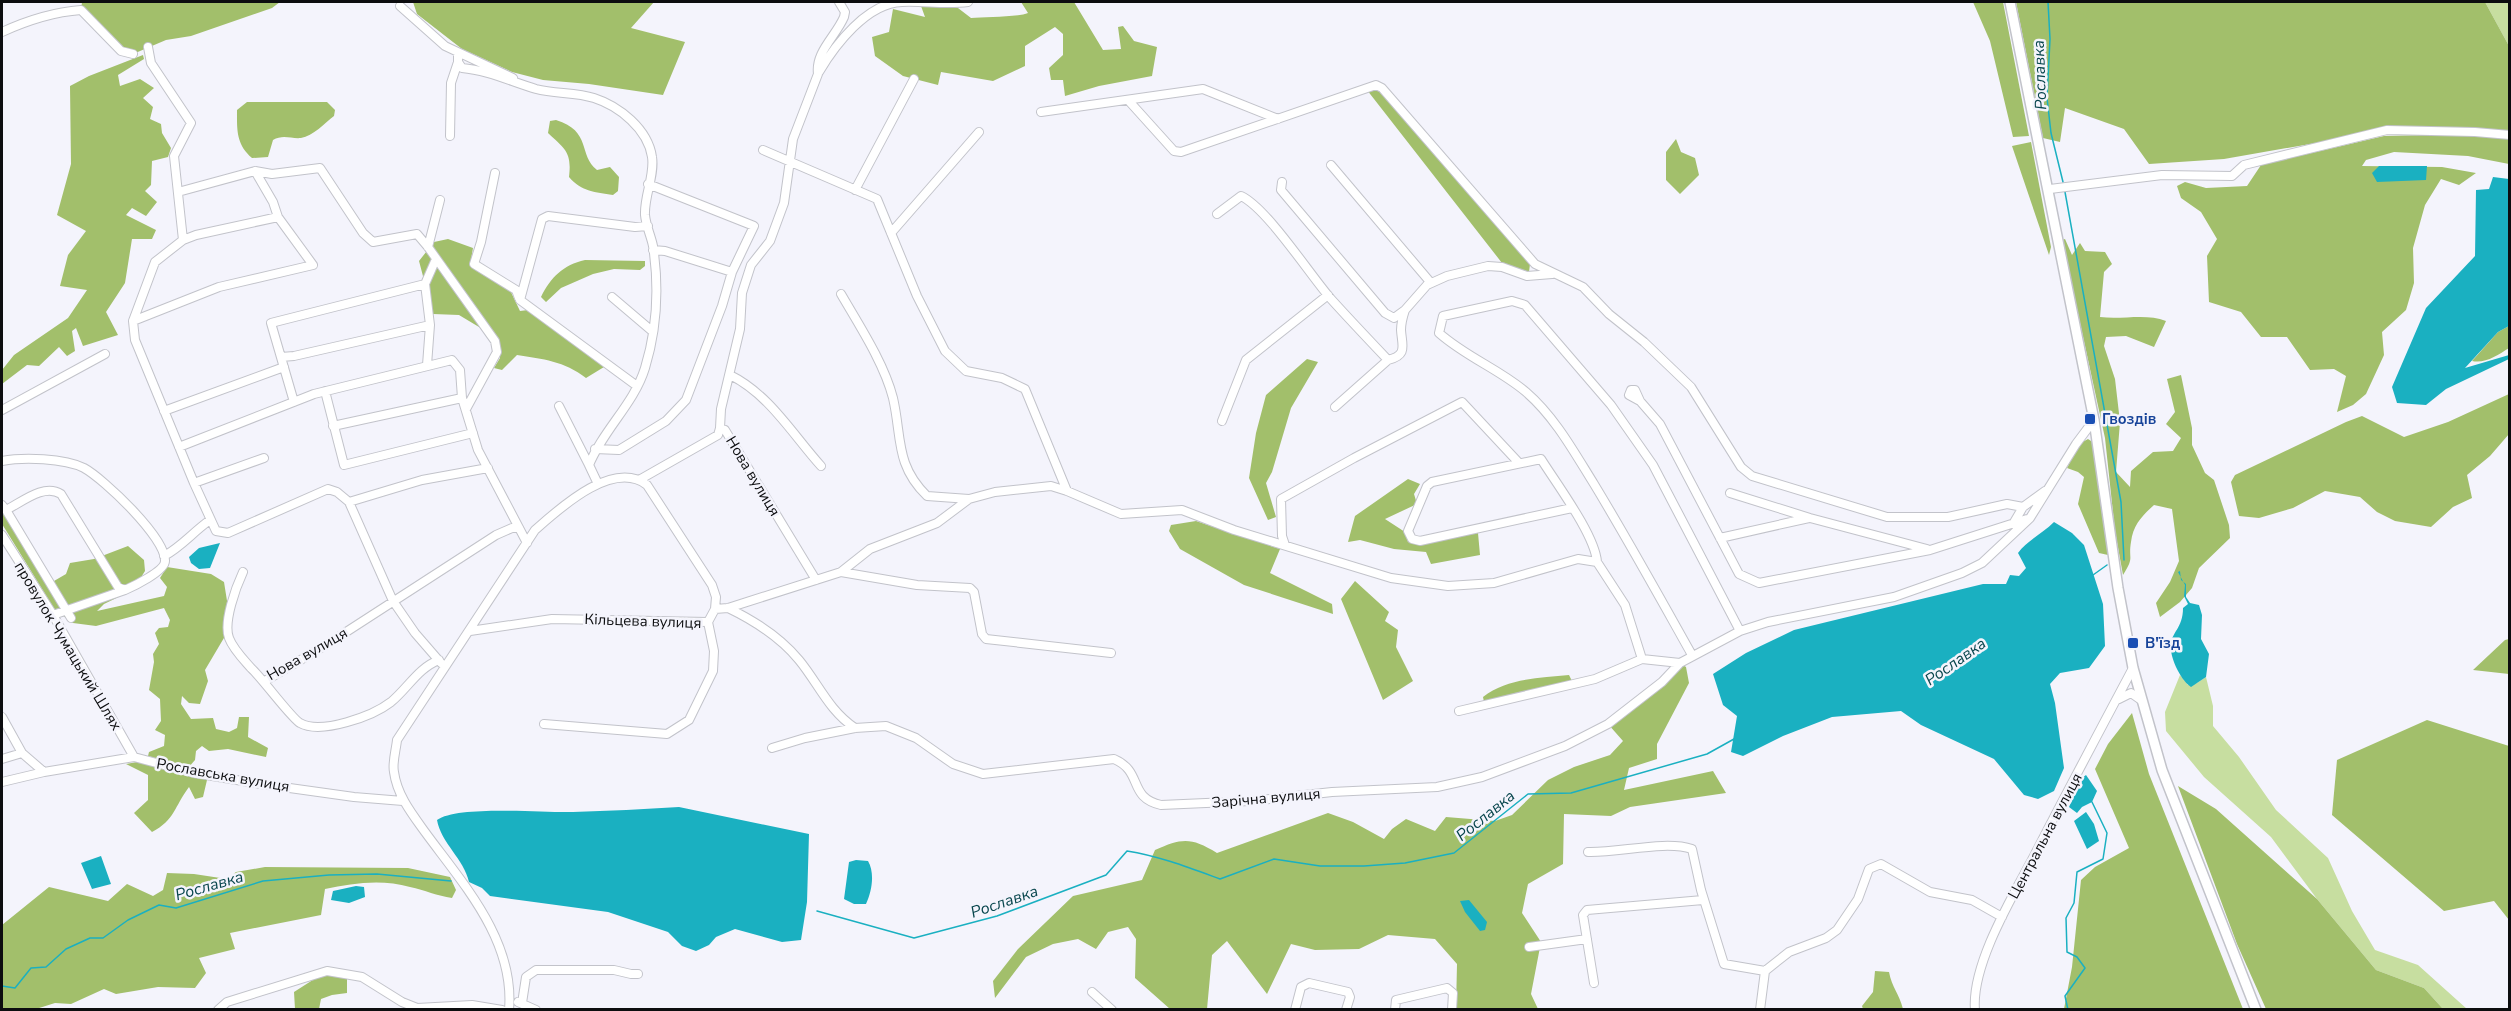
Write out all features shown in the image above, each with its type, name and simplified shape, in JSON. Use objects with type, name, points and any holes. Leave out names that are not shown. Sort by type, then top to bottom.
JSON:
[{"type":"main road","points":[[2010,2],[2050,189],[2094,420],[2118,588],[2133,668],[2162,770],[2256,1010]]},
{"type":"street","points":[[818,74],[817,67],[825,47],[844,17],[845,12],[839,2]]},
{"type":"street","points":[[720,428],[721,409],[740,329],[742,292],[751,266],[770,241],[784,203],[793,139],[818,74],[830,53],[867,17],[888,5],[900,2],[950,5],[968,2]]},
{"type":"street","points":[[400,6],[434,37],[458,53],[512,77],[553,87]]},
{"type":"street","points":[[2,32],[22,23],[81,10],[121,51],[133,54]]},
{"type":"street","points":[[148,47],[151,63],[191,123],[174,156],[183,240]]},
{"type":"street","points":[[450,136],[451,83],[458,62],[458,53]]},
{"type":"street","points":[[458,62],[462,68],[476,69],[541,90],[594,98],[618,109],[635,125],[647,141],[652,158],[645,215],[653,250],[656,312],[645,368],[633,396],[596,449],[589,465]]},
{"type":"street","points":[[855,190],[914,79]]},
{"type":"street","points":[[1128,100],[1174,151],[1181,152],[1376,85],[1382,88],[1535,264],[1583,287],[1609,314],[1644,342],[1691,387],[1741,467],[1752,476],[1887,517],[1948,517],[2007,504],[2023,507]]},
{"type":"street","points":[[1041,112],[1203,89],[1278,118]]},
{"type":"street","points":[[2050,189],[2162,175],[2232,176],[2244,165],[2387,130],[2510,135]]},
{"type":"street","points":[[891,233],[979,132]]},
{"type":"street","points":[[763,150],[877,199],[917,296],[945,351],[966,371],[1002,378],[1025,389],[1067,491]]},
{"type":"street","points":[[1331,165],[1431,283]]},
{"type":"street","points":[[178,192],[255,171],[272,174],[320,168],[363,233],[373,242],[417,234],[495,341],[497,352],[466,410]]},
{"type":"street","points":[[133,321],[219,287],[313,265],[278,217],[273,202],[255,171]]},
{"type":"street","points":[[495,173],[481,243],[474,264],[516,290],[519,300],[637,386]]},
{"type":"street","points":[[1282,182],[1281,190],[1385,314],[1394,318],[1431,283],[1448,276],[1488,266],[1502,267],[1527,276],[1553,274]]},
{"type":"street","points":[[596,449],[619,450],[666,421],[686,400],[722,306],[732,272],[754,226],[648,184]]},
{"type":"street","points":[[1217,214],[1241,196],[1248,199],[1278,232],[1328,295],[1388,360]]},
{"type":"street","points":[[428,247],[440,200]]},
{"type":"street","points":[[519,300],[542,219],[548,216],[635,227],[648,226]]},
{"type":"street","points":[[278,217],[196,235],[183,240],[155,262],[133,321],[135,340],[216,531],[228,533],[328,489],[337,492],[349,502],[393,601],[415,633],[445,669]]},
{"type":"street","points":[[653,250],[665,251],[732,272]]},
{"type":"street","points":[[427,364],[430,325],[425,284],[436,259]]},
{"type":"street","points":[[294,402],[271,323],[425,284]]},
{"type":"street","points":[[842,294],[866,337],[893,397],[902,456],[912,482],[927,496],[969,499],[995,492],[1048,487],[1067,491],[1121,514],[1182,510],[1391,578],[1448,586],[1494,583],[1578,560],[1597,562]]},
{"type":"street","points":[[1222,421],[1246,360],[1328,295]]},
{"type":"street","points":[[612,297],[652,331]]},
{"type":"street","points":[[1692,655],[1616,520],[1564,436],[1527,393],[1498,371],[1455,347],[1439,333],[1443,316],[1512,301],[1525,305],[1611,405],[1653,465],[1740,631]]},
{"type":"street","points":[[1335,407],[1388,360],[1397,358],[1403,350],[1401,327],[1405,310]]},
{"type":"street","points":[[281,357],[430,325]]},
{"type":"street","points":[[2,410],[105,354]]},
{"type":"street","points":[[179,447],[325,391],[427,364],[452,360],[460,370],[462,398],[473,433],[488,468],[527,543]]},
{"type":"street","points":[[164,411],[284,367]]},
{"type":"street","points":[[730,375],[740,380],[774,409],[821,466]]},
{"type":"street","points":[[325,391],[344,465],[473,433]]},
{"type":"street","points":[[333,426],[462,398]]},
{"type":"street","points":[[1640,401],[1660,424],[1739,574],[1759,583],[1930,550],[2030,518]]},
{"type":"street","points":[[1285,545],[1282,536],[1281,499],[1462,402],[1519,463]]},
{"type":"street","points":[[559,406],[598,484]]},
{"type":"street","name":"Зарічна вулиця","points":[[772,748],[805,738],[855,728],[886,726],[915,738],[953,764],[983,774],[1114,759],[1124,763],[1131,771],[1140,795],[1152,803],[1161,805],[1251,801],[1332,792],[1437,786],[1482,777],[1565,746],[1608,724],[1662,682],[1680,663],[1740,631],[1768,622],[1894,597],[1962,573],[1982,563],[2030,518],[2076,444],[2094,420]]},
{"type":"street","name":"Нова вулиця","points":[[639,480],[718,435],[720,428],[725,430],[816,580]]},
{"type":"street","points":[[194,483],[264,458]]},
{"type":"street","points":[[1572,508],[1420,541],[1412,539],[1408,531],[1427,486],[1432,482],[1541,459],[1572,508],[1596,551],[1597,562],[1625,605],[1642,659]]},
{"type":"street","points":[[2,461],[51,460],[83,468],[139,515],[164,556],[162,569],[124,590],[53,615]]},
{"type":"street","points":[[349,502],[422,480],[488,468]]},
{"type":"street","points":[[509,1010],[510,999],[506,969],[486,917],[403,801],[393,771],[397,740],[471,631],[535,530],[563,506],[598,484],[614,478],[639,480],[653,494],[712,585],[716,597],[715,609],[708,622]]},
{"type":"street","points":[[2013,524],[2023,507],[2051,487]]},
{"type":"street","points":[[71,618],[4,508],[43,491],[54,490],[61,494],[118,587],[124,590]]},
{"type":"street","points":[[1730,493],[1810,518],[1930,550]]},
{"type":"street","points":[[715,609],[728,608],[841,572],[870,549],[937,523],[969,499]]},
{"type":"street","points":[[1720,538],[1810,518]]},
{"type":"street","points":[[164,556],[177,549],[192,533],[210,520]]},
{"type":"street","name":"Нова вулиця","points":[[243,572],[232,596],[229,637],[244,661],[265,681],[496,535],[512,528],[519,528]]},
{"type":"street","name":"провулок Чумацький Шлях","points":[[2,535],[53,615],[134,758]]},
{"type":"street","points":[[841,572],[917,585],[970,588],[974,592],[982,634],[986,639],[1111,653]]},
{"type":"street","points":[[728,608],[772,634],[799,660],[831,706],[855,728]]},
{"type":"street","name":"Кільцева вулиця","points":[[471,631],[552,619],[708,622],[714,651],[712,671],[689,720],[667,734],[544,724]]},
{"type":"street","points":[[1459,711],[1595,679],[1642,659],[1680,663]]},
{"type":"street","points":[[265,681],[299,723],[313,726],[354,721],[390,702],[428,664],[439,660]]},
{"type":"street","name":"Центральна вулиця","points":[[1975,1010],[1976,991],[1982,966],[2002,917],[2133,668]]},
{"type":"street","points":[[2115,702],[2125,694],[2131,693],[2141,700]]},
{"type":"street","points":[[2,717],[22,753],[44,772]]},
{"type":"street","points":[[2,759],[22,753]]},
{"type":"street","name":"Рославська вулиця","points":[[2,782],[44,772],[134,758],[194,773],[250,782],[354,797],[403,801]]},
{"type":"street","points":[[1588,852],[1611,852],[1679,844],[1692,849],[1703,900],[1724,964],[1765,971]]},
{"type":"street","points":[[1760,1010],[1765,971],[1789,952],[1826,938],[1837,930],[1858,899],[1869,869],[1874,865],[1881,864],[1930,892],[1972,900],[2002,917]]},
{"type":"street","points":[[1594,983],[1583,915],[1587,910],[1703,900]]},
{"type":"street","points":[[1529,947],[1587,939]]},
{"type":"street","points":[[218,1010],[227,1002],[327,970],[362,977],[417,1009],[472,1005],[502,1010]]},
{"type":"street","points":[[522,1003],[526,977],[536,970],[614,970],[631,975],[638,974]]},
{"type":"street","points":[[1295,1010],[1301,987],[1309,983],[1348,992],[1350,997],[1346,1010]]},
{"type":"street","points":[[1395,1010],[1396,1000],[1447,988],[1453,993],[1452,1010]]},
{"type":"street","points":[[1092,992],[1112,1010]]},
{"type":"street","points":[[510,999],[536,1010]]},
{"type":"green space","points":[[82,2],[280,2],[272,8],[191,36],[166,40],[133,54],[121,51],[81,10]]},
{"type":"green space","points":[[413,2],[654,2],[631,28],[685,42],[663,95],[543,80],[512,72],[462,49],[417,14]]},
{"type":"green space","points":[[1021,2],[1074,2],[1103,50],[1121,49],[1118,27],[1123,26],[1134,41],[1157,47],[1152,76],[1099,86],[1065,96],[1063,80],[1051,80],[1049,68],[1063,55],[1063,34],[1055,27],[1025,46],[1025,66],[993,81],[941,72],[938,85],[903,76],[875,56],[872,37],[889,32],[893,9],[925,17],[921,6],[958,8],[971,18],[1001,17],[1028,13]]},
{"type":"green space","points":[[1973,2],[2003,2],[2029,136],[2013,137],[1990,41]]},
{"type":"green space","points":[[2016,2],[2485,2],[2509,46],[2509,135],[2390,130],[2224,159],[2149,164],[2124,129],[2065,108],[2060,142],[2043,138]]},
{"type":"green space","points":[[2485,2],[2509,2],[2509,46]]},
{"type":"green space","points":[[143,55],[144,59],[118,75],[120,86],[140,79],[154,88],[143,98],[153,107],[150,119],[161,124],[162,133],[171,148],[168,157],[152,161],[151,185],[145,191],[157,202],[146,216],[132,208],[126,215],[156,230],[152,239],[132,239],[125,283],[106,312],[118,335],[83,346],[76,328],[72,331],[75,351],[67,356],[59,347],[39,366],[27,365],[2,384],[2,370],[14,355],[68,318],[87,290],[60,286],[68,255],[86,231],[57,215],[71,164],[70,86]]},
{"type":"green space","points":[[1380,83],[1530,264],[1529,272],[1502,263],[1367,90]]},
{"type":"green space","points":[[247,102],[327,102],[335,110],[334,116],[310,135],[301,138],[277,138],[273,140],[268,157],[252,158],[240,142],[238,130],[237,110]]},
{"type":"green space","points":[[556,120],[575,130],[591,164],[597,170],[610,167],[619,177],[618,191],[613,195],[589,190],[579,186],[569,177],[568,156],[548,133],[550,121]]},
{"type":"green space","points":[[2470,134],[2509,138],[2509,164],[2468,156],[2394,152],[2366,160],[2362,166],[2442,167],[2476,173],[2459,185],[2441,179],[2425,205],[2413,248],[2414,283],[2406,310],[2382,332],[2384,355],[2366,394],[2353,405],[2337,412],[2346,376],[2334,369],[2310,370],[2287,337],[2261,337],[2241,312],[2209,302],[2207,256],[2217,239],[2201,212],[2181,198],[2177,186],[2185,182],[2206,188],[2247,186],[2261,165],[2384,136]]},
{"type":"green space","points":[[1676,139],[1681,152],[1695,158],[1699,175],[1680,194],[1666,180],[1666,152]]},
{"type":"green space","points":[[2031,142],[2051,247],[2049,255],[2012,146]]},
{"type":"green space","points":[[448,239],[473,248],[470,266],[510,290],[520,311],[528,310],[604,367],[586,378],[561,364],[517,355],[502,370],[494,368],[500,358],[499,339],[459,315],[433,314],[419,261],[434,242]]},
{"type":"green space","points":[[2065,239],[2072,255],[2080,243],[2085,251],[2105,252],[2112,264],[2104,272],[2100,317],[2150,317],[2166,321],[2154,347],[2126,336],[2106,337],[2104,346],[2115,379],[2120,422],[2116,472],[2130,487],[2131,471],[2153,452],[2173,451],[2181,438],[2166,424],[2175,412],[2167,379],[2181,375],[2192,428],[2192,445],[2205,473],[2214,480],[2229,525],[2230,538],[2199,568],[2192,588],[2180,602],[2160,617],[2156,603],[2170,582],[2179,561],[2172,509],[2154,505],[2139,521],[2132,536],[2130,561],[2123,575],[2115,531],[2105,438],[2062,240]]},
{"type":"green space","points":[[585,260],[645,261],[645,266],[640,270],[614,269],[593,274],[561,288],[546,302],[541,297],[558,273],[570,265]]},
{"type":"green space","points":[[2509,326],[2509,348],[2487,360],[2472,361],[2498,332]]},
{"type":"green space","points":[[1307,359],[1318,362],[1291,408],[1272,472],[1266,483],[1276,517],[1268,520],[1249,478],[1256,433],[1266,395]]},
{"type":"green space","points":[[2509,394],[2509,434],[2490,456],[2467,475],[2472,498],[2453,507],[2431,527],[2395,521],[2377,512],[2360,497],[2325,491],[2293,508],[2259,518],[2239,516],[2231,482],[2235,475],[2346,422],[2362,416],[2404,437],[2448,422]]},
{"type":"green space","points":[[2088,439],[2094,443],[2108,555],[2099,553],[2078,504],[2084,477],[2067,468],[2079,444]]},
{"type":"green space","points":[[1408,479],[1420,484],[1414,494],[1417,504],[1385,519],[1405,532],[1408,542],[1421,544],[1478,533],[1480,555],[1431,564],[1426,552],[1394,549],[1360,540],[1348,542],[1355,516]]},
{"type":"green space","points":[[2,505],[39,572],[54,581],[66,574],[70,563],[94,559],[128,546],[144,560],[145,571],[133,590],[104,604],[97,611],[164,596],[167,587],[160,578],[167,567],[211,574],[224,582],[231,626],[205,670],[208,681],[200,704],[189,703],[182,696],[181,704],[191,719],[213,718],[216,729],[229,732],[237,728],[239,717],[249,717],[248,737],[268,748],[266,757],[228,749],[209,751],[202,746],[196,751],[195,760],[188,768],[148,756],[149,752],[164,746],[165,735],[155,730],[161,721],[160,699],[149,690],[154,662],[153,654],[159,644],[155,633],[159,628],[168,627],[170,620],[164,608],[96,626],[73,623],[55,610],[2,524]]},
{"type":"green space","points":[[1196,521],[1280,549],[1270,573],[1332,604],[1333,614],[1244,585],[1180,549],[1169,531],[1171,525]]},
{"type":"green space","points":[[1355,581],[1389,612],[1385,621],[1398,630],[1396,647],[1413,681],[1383,700],[1341,599]]},
{"type":"green space","points":[[2509,639],[2509,674],[2473,670],[2505,640]]},
{"type":"green space","points":[[1680,663],[1686,667],[1689,683],[1657,744],[1657,759],[1629,768],[1624,790],[1713,771],[1726,793],[1630,807],[1611,816],[1564,814],[1563,864],[1528,884],[1522,913],[1541,942],[1531,994],[1538,1009],[1456,1009],[1457,964],[1435,939],[1388,935],[1359,949],[1315,950],[1291,944],[1267,994],[1227,941],[1212,955],[1207,1009],[1170,1009],[1135,978],[1136,939],[1128,927],[1108,932],[1096,949],[1078,939],[1053,944],[1026,957],[995,998],[993,981],[1018,949],[1073,896],[1142,880],[1155,850],[1172,843],[1193,842],[1217,853],[1328,813],[1353,822],[1384,839],[1392,829],[1406,819],[1435,831],[1446,817],[1495,821],[1512,815],[1548,780],[1574,767],[1610,755],[1623,741],[1608,724]]},
{"type":"green space","points":[[1569,675],[1572,681],[1484,702],[1483,697],[1513,682]]},
{"type":"green space","points":[[2180,675],[2188,685],[2197,683],[2206,677],[2213,706],[2213,726],[2239,757],[2276,810],[2328,858],[2352,911],[2375,950],[2418,965],[2467,1009],[2443,1009],[2424,988],[2376,970],[2317,899],[2271,837],[2204,777],[2166,731],[2165,712]]},
{"type":"green space","points":[[2132,713],[2149,774],[2243,1009],[2064,1009],[2072,967],[2081,880],[2095,867],[2129,848],[2095,769],[2108,744]]},
{"type":"green space","points":[[2427,720],[2509,746],[2509,920],[2494,901],[2444,911],[2332,815],[2337,760]]},
{"type":"green space","points":[[137,762],[207,780],[203,797],[195,799],[189,787],[170,818],[152,832],[134,813],[148,800],[148,775],[126,764]]},
{"type":"green space","points":[[2178,786],[2216,809],[2317,899],[2376,970],[2424,988],[2443,1009],[2266,1009],[2237,944]]},
{"type":"green space","points":[[265,867],[408,868],[450,877],[456,890],[452,898],[389,883],[357,884],[325,889],[321,915],[230,933],[235,949],[199,958],[206,973],[195,988],[158,987],[116,994],[104,989],[71,1004],[55,1003],[36,1009],[2,1009],[2,925],[49,887],[108,901],[127,884],[153,896],[163,890],[167,873],[227,879],[236,872]]},
{"type":"green space","points":[[1875,971],[1889,972],[1903,1009],[1863,1009],[1862,1006],[1873,992]]},
{"type":"green space","points":[[319,976],[347,976],[347,993],[321,999],[319,1009],[295,1009],[294,992]]},
{"type":"water","points":[[2379,166],[2427,166],[2426,180],[2377,182],[2372,173]]},
{"type":"water","points":[[2493,177],[2509,179],[2509,326],[2498,332],[2465,368],[2509,355],[2509,359],[2446,389],[2426,405],[2397,403],[2392,387],[2426,308],[2475,256],[2476,190],[2489,189]]},
{"type":"water","points":[[2054,522],[2072,533],[2084,545],[2103,604],[2105,646],[2089,668],[2060,673],[2050,684],[2055,703],[2064,768],[2054,791],[2038,799],[2024,795],[1994,759],[1921,725],[1901,711],[1832,717],[1783,736],[1743,756],[1731,752],[1737,716],[1723,705],[1713,674],[1746,653],[1794,630],[1983,584],[2006,584],[2010,575],[2019,576],[2026,568],[2018,553]]},
{"type":"water","points":[[220,543],[210,568],[199,569],[191,563],[189,557],[199,548]]},
{"type":"water","points":[[2183,582],[2186,584],[2186,597],[2190,603],[2199,605],[2202,615],[2201,639],[2209,654],[2206,677],[2191,687],[2176,667],[2171,647],[2180,624],[2183,608],[2188,604],[2184,596]]},
{"type":"water","points":[[2086,775],[2097,791],[2092,802],[2082,807],[2077,813],[2069,807],[2082,778]]},
{"type":"water","points":[[679,807],[809,834],[807,902],[801,940],[782,942],[735,929],[716,937],[709,945],[696,951],[682,946],[668,932],[608,912],[490,896],[482,888],[469,882],[443,836],[437,820],[448,815],[481,811],[573,812]]},
{"type":"water","points":[[2086,812],[2094,824],[2099,841],[2087,849],[2074,821]]},
{"type":"water","points":[[101,856],[111,884],[92,889],[81,863]]},
{"type":"water","points":[[868,861],[870,866],[871,888],[866,904],[854,904],[844,899],[849,862]]},
{"type":"water","points":[[356,886],[364,887],[365,897],[349,903],[331,900],[333,891]]},
{"type":"water","points":[[1469,900],[1487,922],[1485,930],[1480,931],[1465,912],[1460,901]]},
{"type":"waterway","name":"Рославка","points":[[2048,2],[2050,39],[2047,98],[2051,133],[2063,182]]},
{"type":"waterway","name":"Рославка","points":[[2065,192],[2121,502],[2124,560]]},
{"type":"waterway","name":"Рославка","points":[[2093,575],[2107,565]]},
{"type":"waterway","name":"Рославка","points":[[817,911],[914,938],[997,916],[1106,875],[1127,851],[1163,859],[1220,879],[1274,859],[1320,866],[1405,863],[1454,853],[1528,794],[1571,793],[1707,754],[1734,739]]},
{"type":"waterway","points":[[2068,1010],[2065,996],[2085,968],[2077,957],[2067,952],[2066,918],[2074,903],[2077,872],[2103,859],[2107,833],[2092,802]]},
{"type":"waterway","name":"Рославка","points":[[2,986],[15,988],[31,968],[46,967],[66,949],[90,938],[103,938],[128,920],[159,905],[176,908],[263,881],[329,875],[377,874],[451,881]]},
{"type":"place","name":"Гвоздів","points":[[2090,419]]},
{"type":"place","name":"В'їзд","points":[[2133,643]]}]
